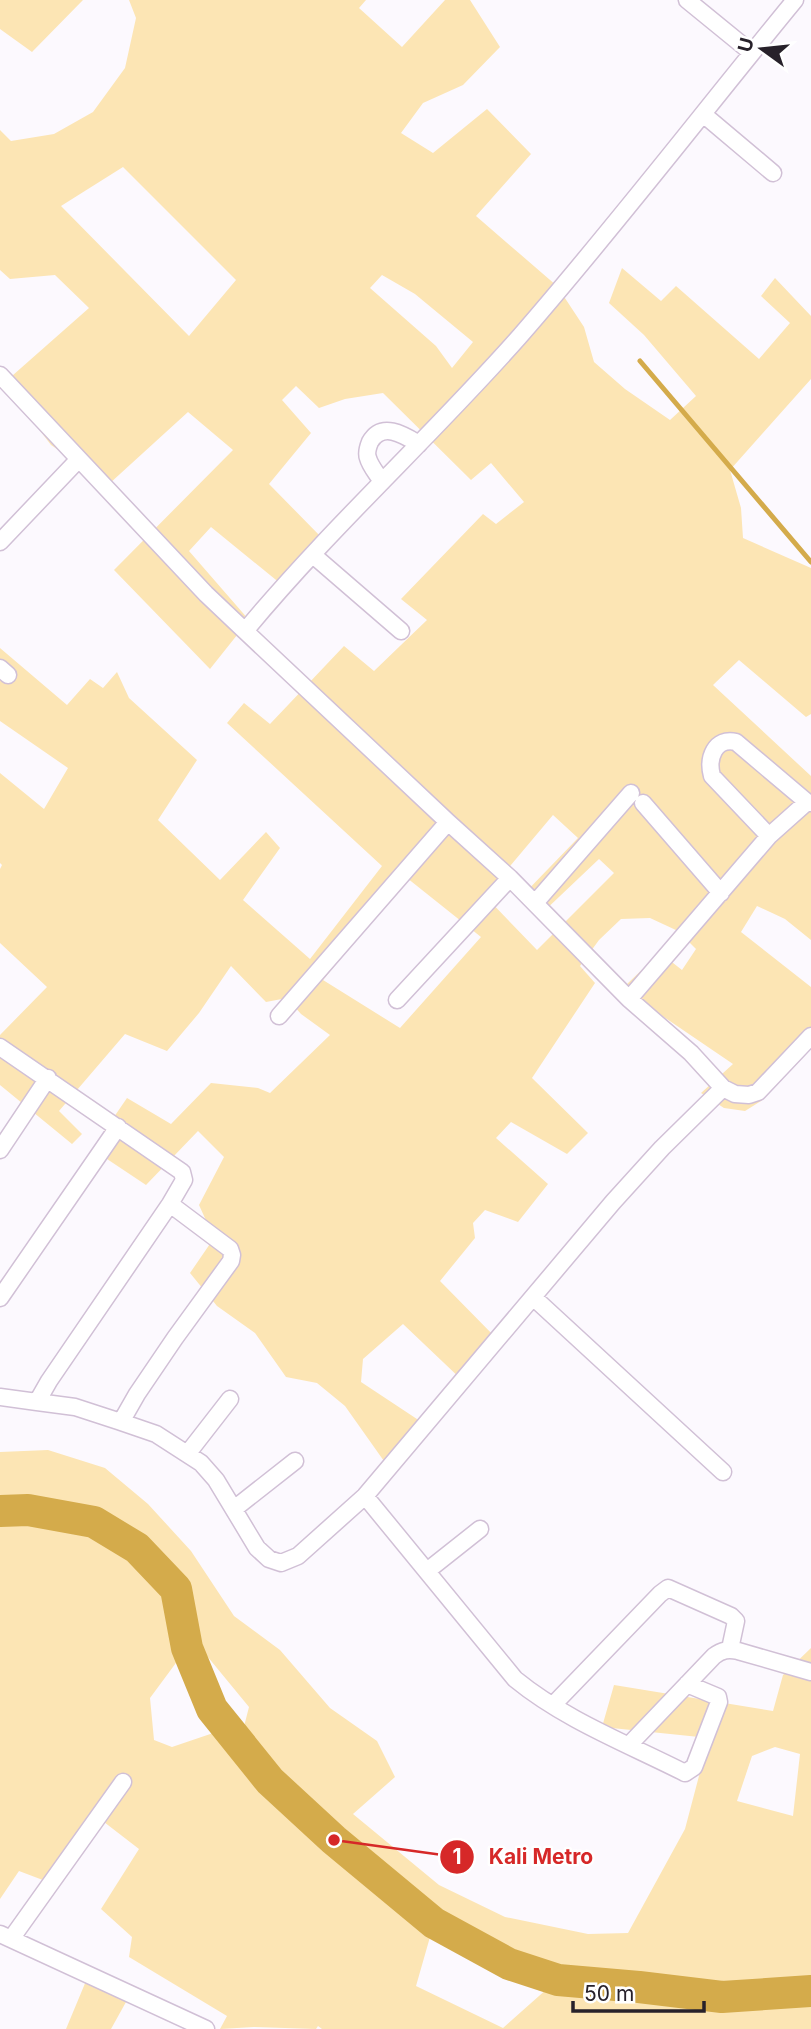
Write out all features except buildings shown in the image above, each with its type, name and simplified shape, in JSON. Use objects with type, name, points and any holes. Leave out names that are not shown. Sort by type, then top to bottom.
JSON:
[{"type":"street","points":[[687,0],[752,53]]},
{"type":"street","points":[[245,631],[578,269],[795,0]]},
{"type":"street","points":[[703,114],[774,173]]},
{"type":"street","points":[[0,375],[206,594],[510,878],[629,999],[691,1054],[723,1088],[735,1094],[749,1095],[758,1092],[811,1036]]},
{"type":"street","points":[[382,482],[368,459],[372,439],[379,432],[388,430],[399,432],[419,444]]},
{"type":"street","points":[[0,542],[79,459]]},
{"type":"street","points":[[313,555],[401,631]]},
{"type":"street","points":[[629,999],[769,836],[809,802],[736,742],[727,740],[719,743],[710,767],[712,776],[769,836]]},
{"type":"street","points":[[535,903],[637,798],[721,892]]},
{"type":"street","points":[[279,1016],[448,822]]},
{"type":"street","points":[[397,1000],[510,878]]},
{"type":"street","points":[[0,1047],[182,1172],[184,1180],[170,1205],[85,1326],[37,1402]]},
{"type":"street","points":[[0,1150],[48,1078]]},
{"type":"street","points":[[0,1397],[68,1405],[156,1434],[201,1463],[216,1480],[257,1548],[269,1559],[281,1563],[298,1556],[365,1496],[662,1148],[723,1088]]},
{"type":"street","points":[[0,1298],[118,1127]]},
{"type":"street","points":[[121,1422],[137,1394],[231,1261],[230,1249],[170,1205]]},
{"type":"street","points":[[533,1297],[723,1472]]},
{"type":"street","points":[[188,1453],[230,1399]]},
{"type":"street","points":[[234,1509],[295,1461]]},
{"type":"street","points":[[365,1496],[515,1679],[553,1705],[685,1773],[694,1767],[719,1702],[713,1693],[687,1684]]},
{"type":"street","points":[[427,1571],[480,1530]]},
{"type":"street","points":[[553,1705],[668,1588],[731,1616],[736,1621],[736,1627],[730,1649]]},
{"type":"street","points":[[629,1745],[713,1656],[730,1649],[811,1672]]},
{"type":"street","points":[[122,1782],[6,1937],[206,2029]]},
{"type":"shaded area","points":[[0,0],[83,0],[32,52],[0,29]]},
{"type":"shaded area","points":[[129,0],[366,0],[359,8],[402,47],[445,0],[470,0],[500,47],[463,85],[423,103],[401,133],[433,153],[487,109],[531,154],[476,216],[557,286],[584,327],[594,362],[625,389],[670,420],[696,396],[644,335],[609,303],[622,268],[661,301],[676,286],[759,359],[790,323],[761,296],[775,278],[811,316],[811,379],[730,470],[741,508],[743,538],[811,568],[811,714],[806,717],[739,660],[713,685],[811,776],[811,940],[785,919],[757,906],[741,932],[811,987],[811,1049],[761,1101],[745,1111],[724,1108],[701,1093],[733,1064],[658,1013],[626,985],[649,963],[668,959],[682,970],[696,949],[678,931],[650,918],[621,919],[599,940],[580,966],[595,983],[532,1078],[588,1133],[567,1154],[511,1122],[496,1138],[548,1184],[518,1222],[485,1210],[473,1223],[475,1238],[440,1281],[500,1342],[464,1382],[403,1324],[363,1359],[361,1382],[426,1425],[391,1471],[345,1406],[317,1383],[286,1377],[255,1333],[217,1306],[190,1273],[214,1238],[199,1205],[224,1157],[198,1131],[146,1185],[92,1149],[127,1098],[171,1124],[211,1083],[258,1088],[270,1093],[330,1035],[301,1014],[287,998],[266,1002],[231,966],[199,1013],[167,1051],[125,1034],[59,1111],[82,1134],[72,1144],[0,1085],[0,1035],[47,987],[0,943],[0,773],[44,809],[68,768],[0,721],[0,648],[67,705],[90,679],[103,688],[117,672],[129,698],[197,760],[158,820],[220,880],[266,832],[280,848],[243,900],[310,959],[382,866],[227,723],[244,703],[270,724],[344,646],[374,671],[427,620],[401,599],[483,514],[496,524],[524,502],[491,463],[471,480],[383,393],[345,399],[319,408],[296,386],[282,400],[311,433],[269,484],[323,539],[281,584],[211,527],[189,551],[249,620],[210,669],[114,570],[233,450],[188,412],[109,484],[51,445],[4,383],[89,308],[55,275],[10,279],[0,270],[0,130],[11,141],[54,134],[93,112],[125,68],[136,18]],"holes":[[[123,167],[236,280],[189,336],[61,206]],[[382,275],[415,294],[473,342],[452,368],[436,346],[370,288]],[[553,815],[578,838],[520,898],[540,915],[599,859],[614,873],[537,950],[485,896]],[[407,878],[481,937],[400,1028],[323,980]]]},
{"type":"shaded area","points":[[48,1450],[105,1468],[148,1504],[191,1551],[234,1616],[280,1650],[330,1708],[377,1741],[395,1777],[353,1814],[439,1885],[505,1917],[588,1934],[628,1933],[685,1829],[709,1738],[602,1727],[614,1685],[773,1711],[783,1675],[811,1648],[811,2029],[322,2029],[318,2026],[316,2029],[220,2029],[227,2016],[129,1957],[132,1937],[101,1909],[139,1849],[104,1822],[56,1885],[19,1871],[0,1899],[0,1452]],"holes":[[[99,1525],[121,1528],[137,1548]],[[184,1628],[249,1707],[240,1742],[228,1728],[172,1747],[154,1740],[150,1698],[187,1648]],[[775,1747],[800,1754],[793,1816],[737,1801],[752,1756]],[[434,1923],[509,1964],[557,1980],[503,2028],[416,1986]]]},
{"type":"shaded area","points":[[86,1981],[126,2002],[111,2029],[66,2029]]},
{"type":"waterway","points":[[640,361],[811,562]]},
{"type":"waterway","points":[[0,1511],[28,1510],[94,1522],[137,1548],[176,1589],[187,1648],[212,1709],[270,1781],[334,1840],[434,1923],[509,1964],[558,1980],[722,1997],[811,1991]]},
{"type":"place","name":"Kali Metro","points":[[334,1840]]}]
